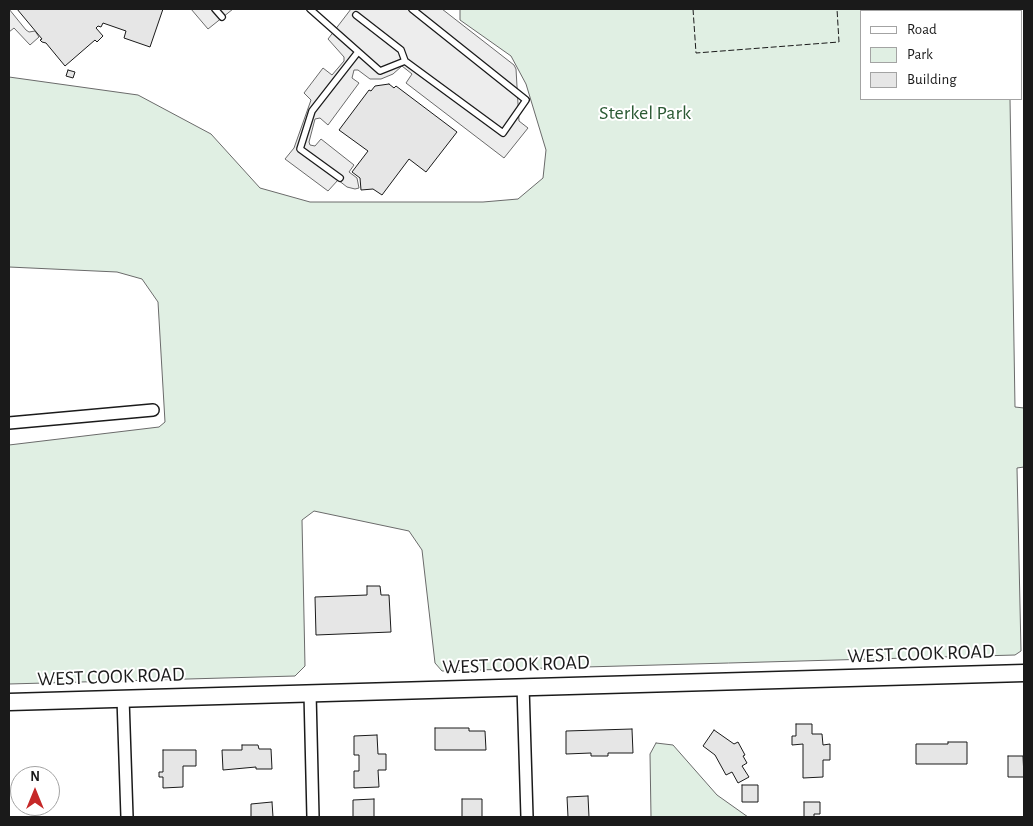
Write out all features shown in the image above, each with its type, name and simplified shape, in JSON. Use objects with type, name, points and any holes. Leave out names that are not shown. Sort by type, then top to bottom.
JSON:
[{"type":"main road","name":"WEST COOK ROAD","points":[[9,702],[1024,673]]},
{"type":"street","points":[[9,423],[153,410]]},
{"type":"street","points":[[522,686],[527,817]]},
{"type":"street","points":[[310,693],[313,817]]},
{"type":"street","points":[[123,698],[126,817]]},
{"type":"lane","points":[[215,9],[222,17]]},
{"type":"lane","points":[[310,9],[380,71],[406,61]]},
{"type":"lane","points":[[356,15],[401,50],[406,61],[503,133],[526,100],[412,9]]},
{"type":"lane","points":[[340,178],[300,148],[312,111],[358,52]]},
{"type":"green space","name":"Sterkel Park","points":[[460,9],[1008,9],[860,10],[860,100],[1010,100],[1015,407],[1024,408],[1024,467],[1017,468],[1021,651],[1015,655],[442,671],[435,663],[422,550],[409,531],[314,511],[302,520],[305,666],[295,676],[9,684],[9,445],[159,427],[165,422],[158,302],[142,279],[117,272],[9,267],[9,77],[138,95],[211,134],[260,188],[310,202],[483,202],[518,199],[543,178],[546,150],[526,84],[511,56],[460,20]]},
{"type":"green space","points":[[656,743],[673,745],[717,795],[748,817],[651,817],[650,754]]},
{"type":"shaded area","points":[[9,9],[26,30],[29,32],[35,31],[39,37],[30,45],[14,28],[9,32]]},
{"type":"shaded area","points":[[191,9],[233,9],[208,29]]},
{"type":"shaded area","points":[[351,9],[442,9],[514,65],[516,69],[519,121],[528,128],[504,158],[406,83],[412,74],[402,66],[393,74],[381,79],[370,79],[358,70],[354,70],[352,78],[359,83],[328,125],[320,118],[315,119],[309,142],[310,145],[315,146],[321,139],[354,165],[349,172],[357,178],[359,188],[347,187],[338,180],[328,191],[285,159],[294,148],[311,100],[304,93],[323,68],[332,75],[344,61],[344,57],[328,39]]},
{"type":"building","points":[[17,9],[163,9],[150,47],[124,38],[126,31],[103,23],[101,27],[98,26],[96,28],[103,36],[97,42],[95,40],[65,66],[46,43],[40,40],[42,39]]},
{"type":"building","points":[[68,70],[75,72],[73,78],[66,76]]},
{"type":"building","points":[[389,84],[394,88],[396,86],[457,132],[426,172],[409,159],[382,195],[373,189],[361,190],[360,178],[352,172],[368,151],[339,130],[369,90],[371,91],[375,86]]},
{"type":"building","points":[[367,586],[380,586],[381,595],[389,595],[391,632],[316,635],[315,597],[367,595]]},
{"type":"building","points":[[796,724],[812,724],[812,734],[822,734],[823,745],[830,744],[830,760],[823,760],[823,777],[803,778],[803,744],[792,745],[792,736],[796,736]]},
{"type":"building","points":[[435,728],[469,728],[469,731],[485,731],[486,750],[435,750]]},
{"type":"building","points":[[632,729],[633,753],[608,753],[608,756],[591,756],[591,753],[566,754],[566,731]]},
{"type":"building","points":[[714,730],[734,744],[738,742],[747,763],[742,766],[749,777],[738,783],[732,772],[726,775],[715,755],[703,746]]},
{"type":"building","points":[[377,735],[378,754],[386,754],[386,770],[378,770],[379,787],[354,788],[354,771],[359,771],[359,755],[354,755],[354,736]]},
{"type":"building","points":[[948,742],[967,742],[967,764],[916,764],[916,744],[948,744]]},
{"type":"building","points":[[242,745],[258,745],[259,749],[271,749],[272,769],[256,769],[256,767],[223,770],[222,750],[242,750]]},
{"type":"building","points":[[163,750],[196,750],[196,766],[183,766],[183,787],[163,788],[163,777],[159,777],[159,772],[163,772]]},
{"type":"building","points":[[1008,756],[1023,756],[1024,777],[1008,777]]},
{"type":"building","points":[[742,785],[758,785],[758,802],[742,802]]},
{"type":"building","points":[[588,796],[589,817],[568,817],[567,797]]},
{"type":"building","points":[[374,799],[374,817],[353,817],[353,800]]},
{"type":"building","points":[[462,799],[482,799],[482,817],[462,817]]},
{"type":"building","points":[[272,802],[273,817],[251,817],[251,804]]},
{"type":"building","points":[[804,802],[820,802],[820,814],[814,814],[814,817],[804,817]]},
{"type":"fence","points":[[693,9],[696,53],[839,42],[837,9]]}]
